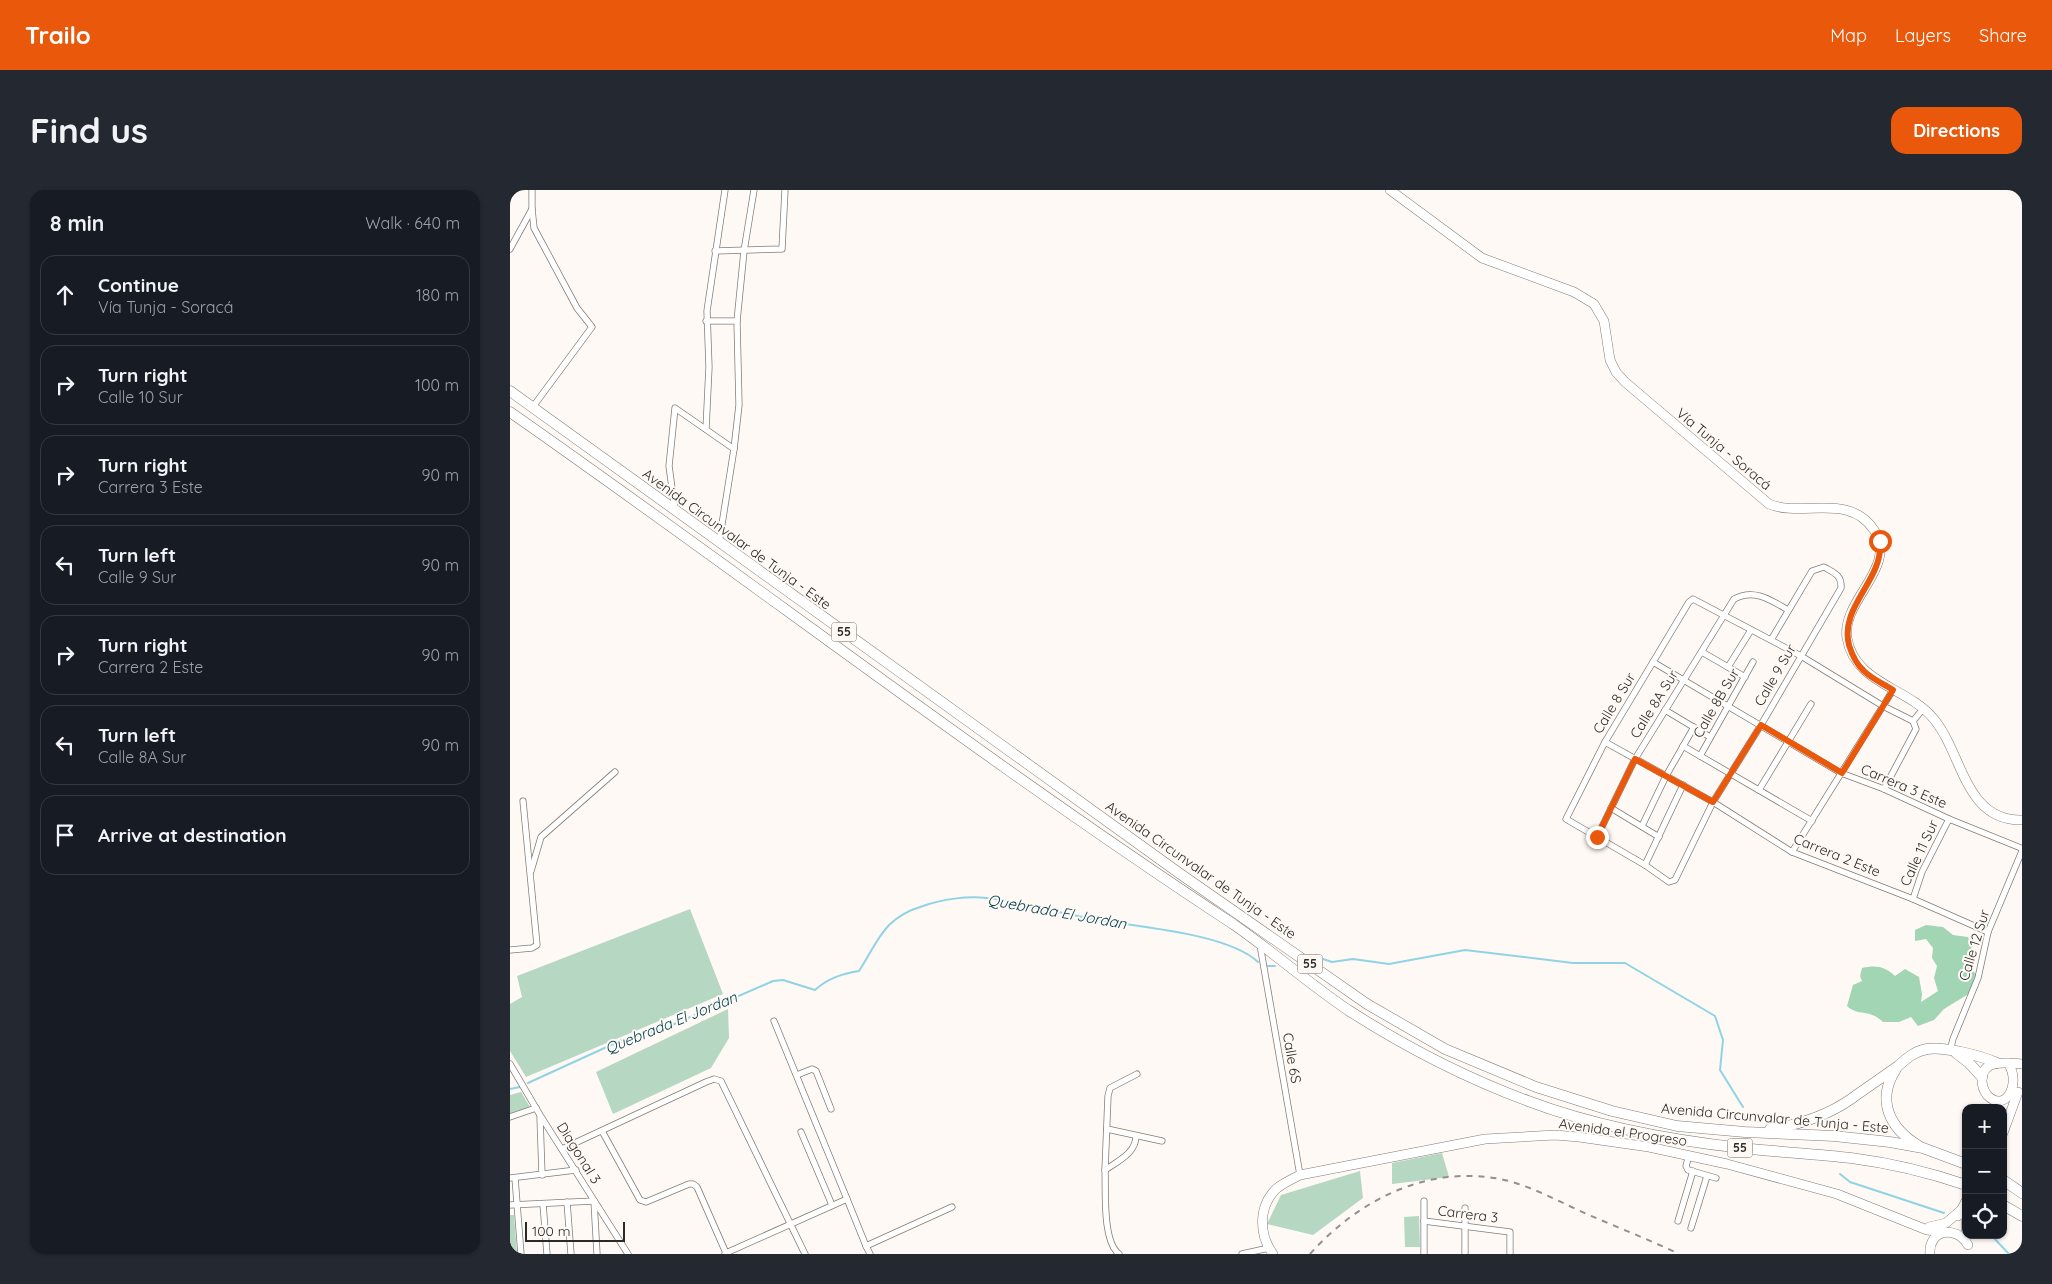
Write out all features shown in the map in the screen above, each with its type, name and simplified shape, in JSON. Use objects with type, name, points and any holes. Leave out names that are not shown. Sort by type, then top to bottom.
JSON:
[{"type":"highway","name":"Avenida Circunvalar de Tunja - Este","points":[[510,391],[719,543],[1257,927],[1367,1004],[1445,1049],[1536,1087],[1612,1111],[1677,1126],[1744,1132],[1834,1136],[1923,1148],[1962,1162]]},
{"type":"highway","name":"Avenida Circunvalar de Tunja - Este","points":[[510,412],[1133,859],[1242,931],[1356,1014],[1435,1060],[1528,1102],[1607,1126],[1673,1140],[1744,1149],[1853,1158],[1913,1169],[1962,1184]]},
{"type":"highway","points":[[1744,1132],[1790,1125],[1825,1113],[1849,1100],[1911,1055],[1927,1049],[1977,1055],[2003,1063]]},
{"type":"highway","points":[[1953,1051],[1970,1063],[1982,1077]]},
{"type":"highway","points":[[1898,1066],[1889,1084],[1887,1106],[1891,1120],[1900,1133],[1923,1148]]},
{"type":"highway","points":[[2007,1183],[2022,1193]]},
{"type":"highway","points":[[2007,1207],[2022,1216]]},
{"type":"main road","name":"Vía Tunja - Soracá","points":[[1390,190],[1482,258],[1574,292],[1594,304],[1604,321],[1607,349],[1616,372],[1625,382],[1768,504],[1777,507],[1799,509],[1833,507],[1847,510],[1866,521],[1877,536],[1881,553],[1877,567],[1851,612],[1847,625],[1847,637],[1857,664],[1865,672],[1933,717],[1944,733],[1967,782],[1986,809],[1997,816],[2022,820]]},
{"type":"main road","points":[[2003,1063],[2016,1068],[2020,1076],[2021,1089],[2007,1124]]},
{"type":"main road","points":[[1991,1104],[1982,1084],[1982,1077],[1991,1064],[2022,1064]]},
{"type":"main road","points":[[1988,1096],[1996,1100],[2004,1100],[2012,1098],[2021,1089]]},
{"type":"main road","name":"Avenida el Progreso","points":[[1271,1251],[1264,1237],[1262,1222],[1264,1210],[1269,1198],[1276,1189],[1300,1175],[1485,1138],[1563,1136],[1624,1143],[1689,1155],[1837,1194],[1917,1226],[1947,1232]]},
{"type":"main road","points":[[1917,1226],[1928,1228],[1946,1223],[1962,1214]]},
{"type":"main road","points":[[1947,1232],[1962,1214]]},
{"type":"main road","points":[[1917,1226],[1925,1236],[1930,1252]]},
{"type":"main road","points":[[1930,1252],[1932,1242],[1937,1236],[1947,1232],[1957,1233],[1964,1238],[1969,1250]]},
{"type":"street","points":[[532,190],[534,228],[578,308],[592,327],[532,408]]},
{"type":"street","points":[[706,429],[709,367],[706,321],[725,190]]},
{"type":"street","points":[[719,543],[739,405],[737,321],[744,251],[754,190]]},
{"type":"street","points":[[715,251],[782,249],[786,190]]},
{"type":"street","points":[[510,249],[532,209]]},
{"type":"street","points":[[706,321],[737,321]]},
{"type":"street","points":[[676,512],[669,466],[675,408],[734,449]]},
{"type":"street","name":"Calle 9 Sur","points":[[1645,865],[1669,882],[1677,878],[1713,802],[1761,725],[1841,588],[1838,575],[1824,567],[1812,571],[1788,610]]},
{"type":"street","name":"Calle 8A Sur","points":[[1597,837],[1635,759],[1734,599],[1761,595],[1788,610]]},
{"type":"street","name":"Calle 8 Sur","points":[[1597,837],[1566,819],[1605,742],[1689,602],[1692,599],[1725,614]]},
{"type":"street","points":[[1771,640],[1788,610]]},
{"type":"street","points":[[1725,614],[1801,656],[1883,706],[1913,721],[1916,729],[1884,790]]},
{"type":"street","points":[[1728,667],[1751,630]]},
{"type":"street","points":[[1702,652],[1745,677]]},
{"type":"street","name":"Carrera 3 Este","points":[[1653,662],[1842,773],[2021,848]]},
{"type":"street","name":"Calle 8B Sur","points":[[1700,756],[1754,662]]},
{"type":"street","points":[[1792,852],[1893,690]]},
{"type":"street","points":[[1759,790],[1811,704]]},
{"type":"street","points":[[1913,721],[1923,709]]},
{"type":"street","points":[[1665,710],[1710,736]]},
{"type":"street","points":[[1642,826],[1666,776],[1694,727]]},
{"type":"street","name":"Carrera 2 Este","points":[[1605,742],[1713,802],[1792,852],[1912,898],[1988,932]]},
{"type":"street","points":[[1683,746],[1812,821]]},
{"type":"street","points":[[530,876],[541,837],[615,772]]},
{"type":"street","points":[[1597,837],[1645,865],[1683,785]]},
{"type":"street","points":[[510,950],[536,947],[537,945],[523,801]]},
{"type":"street","points":[[1611,808],[1659,837]]},
{"type":"street","name":"Calle 11 Sur","points":[[1912,898],[1929,858],[1949,819]]},
{"type":"street","name":"Calle 12 Sur","points":[[1953,1051],[1953,1039],[1978,978],[1988,932],[2022,851],[2021,848]]},
{"type":"street","name":"Calle 6S","points":[[1260,945],[1300,1175]]},
{"type":"street","points":[[774,1021],[870,1254]]},
{"type":"street","name":"Diagonal 3","points":[[510,1064],[628,1254]]},
{"type":"street","points":[[797,1075],[812,1069],[816,1071],[832,1109]]},
{"type":"street","points":[[1119,1254],[1115,1251],[1111,1242],[1107,1221],[1105,1170],[1110,1088],[1137,1074]]},
{"type":"street","points":[[562,1149],[706,1082],[714,1079],[721,1081],[805,1254]]},
{"type":"street","points":[[510,1117],[536,1108]]},
{"type":"street","points":[[540,1115],[542,1175]]},
{"type":"street","points":[[1107,1129],[1162,1141]]},
{"type":"street","points":[[602,1131],[640,1200],[646,1202],[689,1184],[697,1187],[725,1254],[847,1199]]},
{"type":"street","points":[[801,1132],[832,1205]]},
{"type":"street","points":[[1105,1170],[1133,1149],[1136,1136]]},
{"type":"street","points":[[1689,1155],[1686,1166],[1688,1170],[1716,1178]]},
{"type":"street","points":[[521,1254],[517,1204],[512,1178],[576,1170]]},
{"type":"street","points":[[1678,1221],[1693,1171]]},
{"type":"street","points":[[1691,1228],[1707,1176]]},
{"type":"street","points":[[510,1205],[594,1200],[597,1254]]},
{"type":"street","points":[[1424,1201],[1424,1254],[1430,1254]]},
{"type":"street","points":[[567,1202],[571,1254]]},
{"type":"street","points":[[543,1204],[547,1254]]},
{"type":"street","points":[[866,1246],[952,1206]]},
{"type":"street","points":[[1465,1208],[1465,1254]]},
{"type":"street","name":"Carrera 3","points":[[1424,1221],[1510,1232],[1510,1254]]},
{"type":"street","points":[[1242,1254],[1271,1251]]},
{"type":"green space","points":[[690,909],[723,994],[526,1077],[510,1051],[510,1004],[522,997],[517,976]]},
{"type":"green space","points":[[1926,925],[1943,927],[1953,935],[1968,937],[1977,957],[1966,964],[1976,974],[1970,993],[1944,1009],[1934,1020],[1918,1026],[1911,1017],[1899,1022],[1883,1022],[1873,1015],[1856,1011],[1847,1006],[1853,985],[1862,981],[1860,976],[1862,968],[1867,967],[1883,968],[1895,976],[1905,969],[1919,977],[1922,994],[1921,1002],[1938,991],[1934,978],[1937,966],[1932,958],[1933,948],[1926,939],[1915,941],[1915,930]]},
{"type":"green space","points":[[728,1009],[729,1038],[711,1068],[613,1114],[596,1072]]},
{"type":"green space","points":[[521,1092],[530,1107],[510,1114],[510,1095]]},
{"type":"green space","points":[[1442,1153],[1449,1177],[1392,1184],[1392,1163]]},
{"type":"green space","points":[[1360,1171],[1363,1198],[1313,1235],[1267,1224],[1281,1195]]},
{"type":"green space","points":[[510,1215],[514,1215],[517,1254],[510,1254]]},
{"type":"green space","points":[[1419,1216],[1420,1247],[1405,1247],[1404,1217]]},
{"type":"waterway","name":"Quebrada El Jordan","points":[[528,1083],[622,1040],[663,1029],[773,981],[783,980],[815,990],[825,982],[836,977],[859,971],[877,940],[890,924],[910,911],[946,900],[971,897],[995,899],[1087,918],[1177,932],[1224,944],[1243,952],[1258,962]]},
{"type":"waterway","points":[[1311,955],[1332,962],[1353,959],[1389,964],[1465,950],[1573,963],[1625,963],[1715,1016],[1723,1040],[1720,1070],[1743,1107]]},
{"type":"waterway","points":[[1265,966],[1275,966]]},
{"type":"waterway","name":"Quebrada El Jordan","points":[[510,1089],[520,1087]]},
{"type":"waterway","points":[[1840,1174],[1850,1182],[1944,1213]]},
{"type":"waterway","points":[[1995,1239],[2009,1254]]},
{"type":"railway","points":[[1310,1254],[1351,1216],[1375,1201],[1400,1189],[1426,1181],[1453,1177],[1481,1176],[1509,1181],[1530,1188],[1679,1254]]},
{"type":"route","points":[[1597,837],[1635,759],[1713,802],[1761,725],[1842,773],[1893,690],[1865,672],[1857,664],[1847,637],[1847,625],[1851,612],[1877,567],[1881,553],[1880,541]]}]
